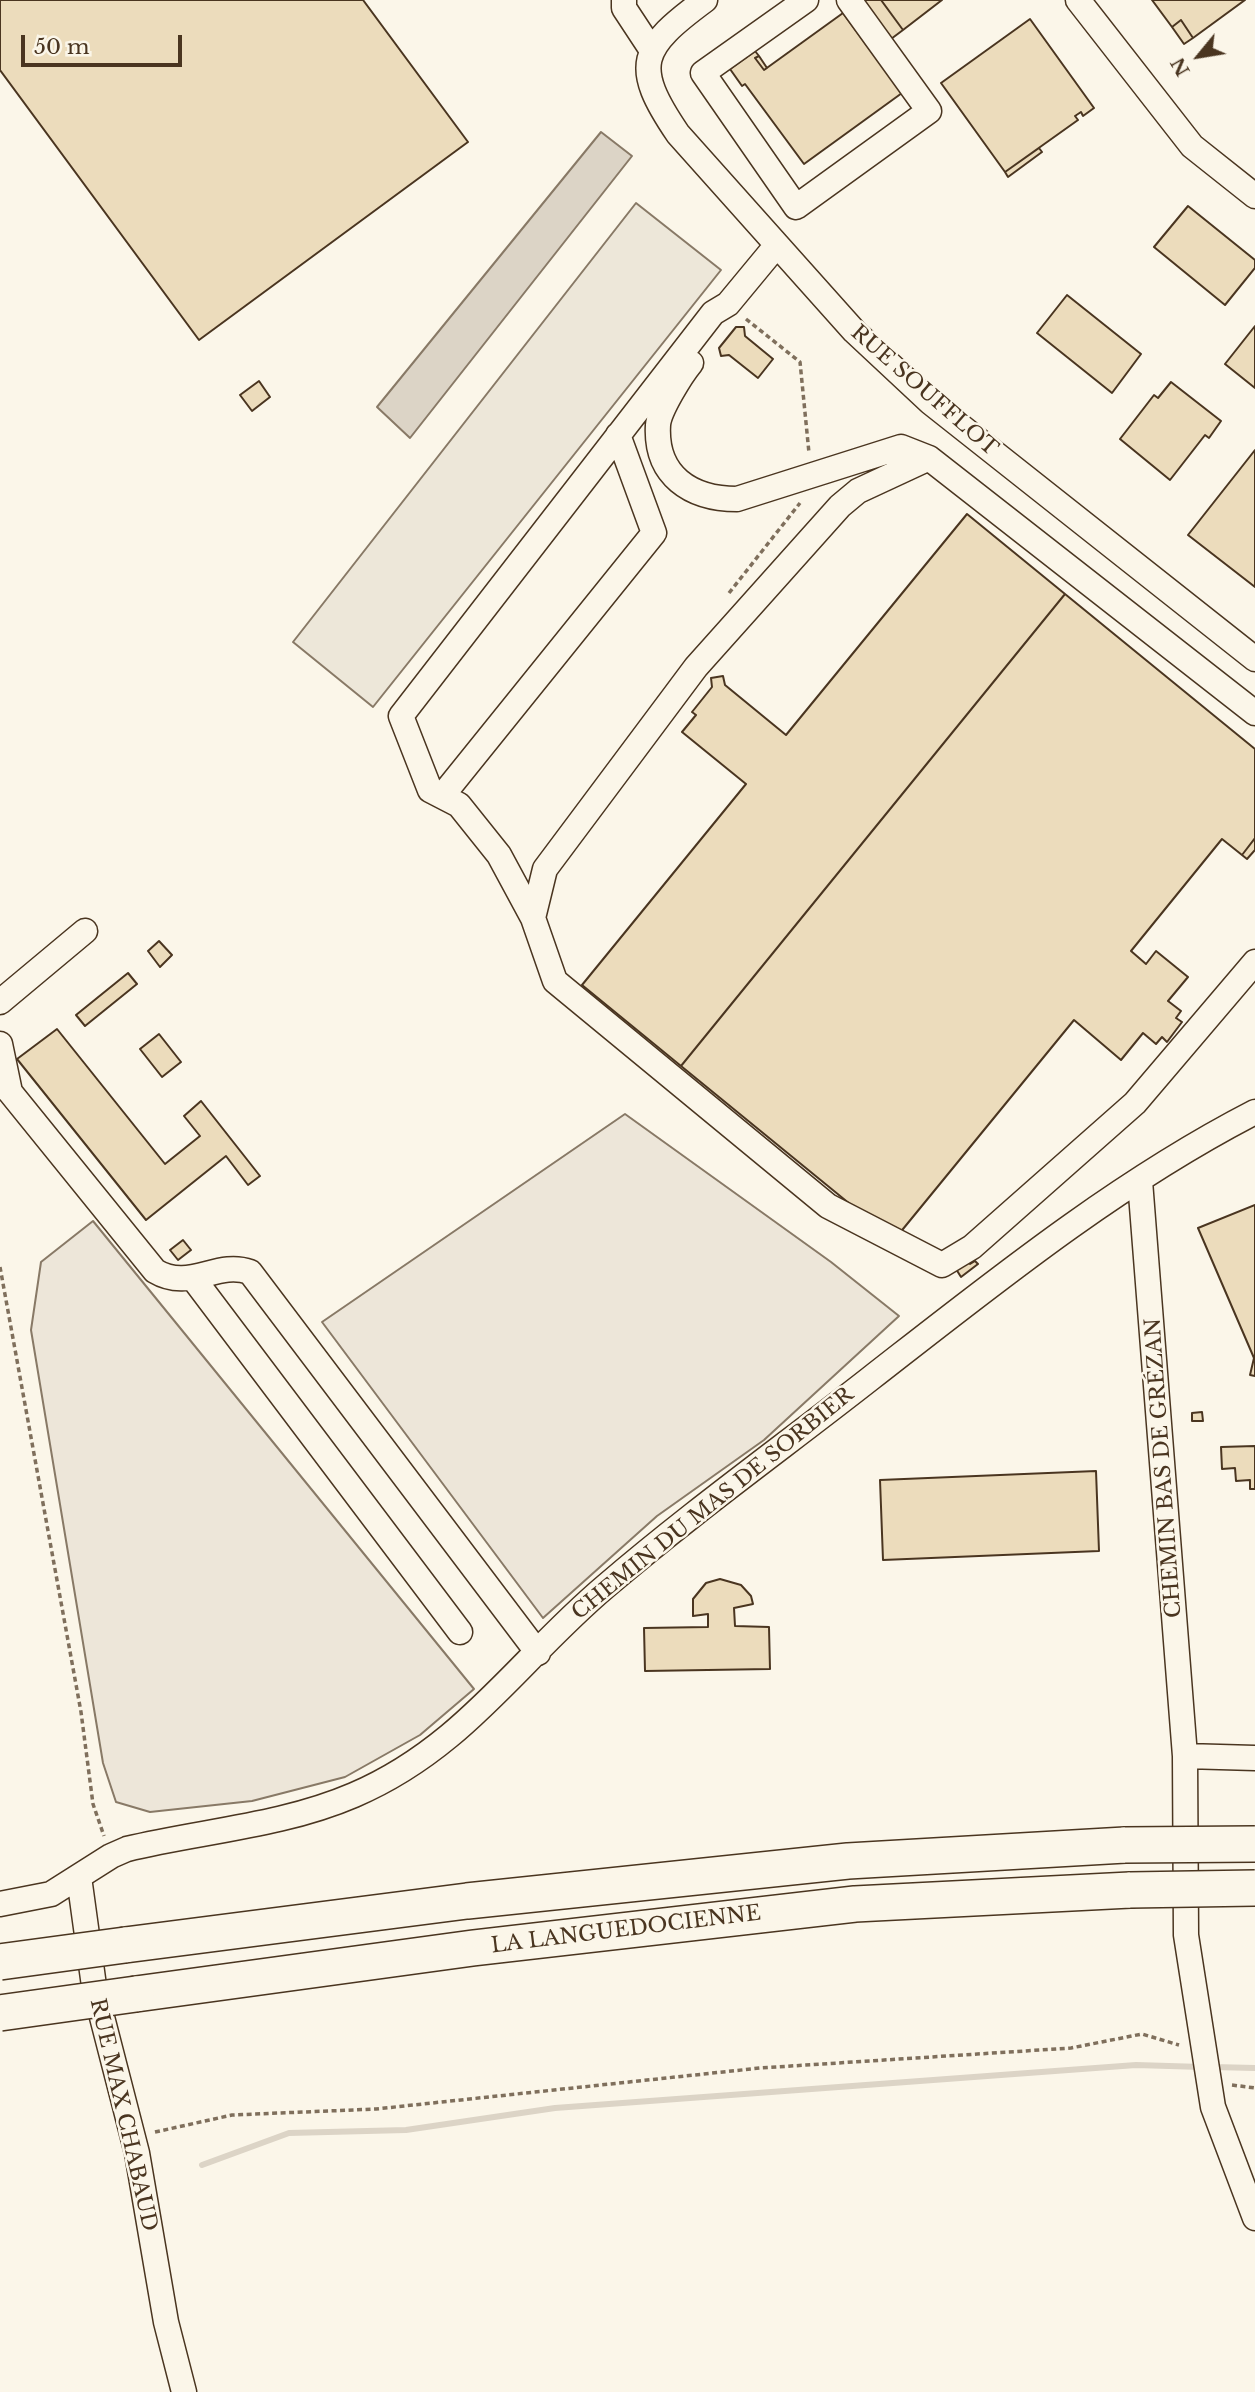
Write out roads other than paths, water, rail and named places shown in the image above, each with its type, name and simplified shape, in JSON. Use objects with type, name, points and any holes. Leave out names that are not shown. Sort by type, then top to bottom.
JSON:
[{"type":"highway","name":"LA LANGUEDOCIENNE","points":[[0,1962],[467,1900],[848,1861],[1125,1845],[1255,1844]]},
{"type":"highway","name":"LA LANGUEDOCIENNE","points":[[0,2013],[473,1948],[855,1904],[1130,1890],[1255,1888]]},
{"type":"street","name":"RUE SOUFFLOT","points":[[624,0],[624,8],[649,61],[656,102],[678,134],[853,331],[930,402],[1255,659]]},
{"type":"street","points":[[795,3],[703,73],[796,207],[929,111],[849,0]]},
{"type":"street","points":[[1078,0],[1192,146],[1255,195]]},
{"type":"street","points":[[649,61],[670,27],[703,1]]},
{"type":"street","points":[[776,246],[728,304],[713,313],[401,716],[430,790],[459,806],[499,855],[533,918],[555,981],[828,1206],[942,1265],[972,1247],[1135,1103],[1255,962]]},
{"type":"street","points":[[728,304],[724,319],[684,372],[658,422],[660,447],[669,471],[691,492],[714,499],[737,499],[901,447],[929,458],[1255,713]]},
{"type":"street","points":[[442,796],[654,533],[618,435]]},
{"type":"street","points":[[533,918],[545,869],[696,667],[840,506],[858,491],[929,458]]},
{"type":"street","points":[[0,1002],[85,931]]},
{"type":"street","points":[[0,1044],[10,1092],[155,1271],[169,1279],[193,1278],[227,1270],[250,1272],[538,1653]]},
{"type":"street","name":"CHEMIN DU MAS DE SORBIER","points":[[1,1904],[51,1894],[111,1856],[141,1846],[277,1819],[354,1795],[416,1761],[483,1709],[605,1587],[691,1517],[1009,1272],[1140,1181],[1255,1112]]},
{"type":"street","name":"CHEMIN BAS DE GRÉZAN","points":[[1140,1181],[1185,1756],[1186,1934],[1213,2107],[1255,2218]]},
{"type":"street","points":[[193,1278],[460,1632]]},
{"type":"street","points":[[1185,1756],[1255,1758]]},
{"type":"street","name":"RUE MAX CHABAUD","points":[[79,1877],[94,1986],[133,2138],[166,2322],[184,2392]]},
{"type":"waterway","points":[[202,2165],[289,2133],[406,2130],[555,2108],[1136,2065],[1202,2067]]},
{"type":"waterway","points":[[1213,2067],[1255,2068]]}]
